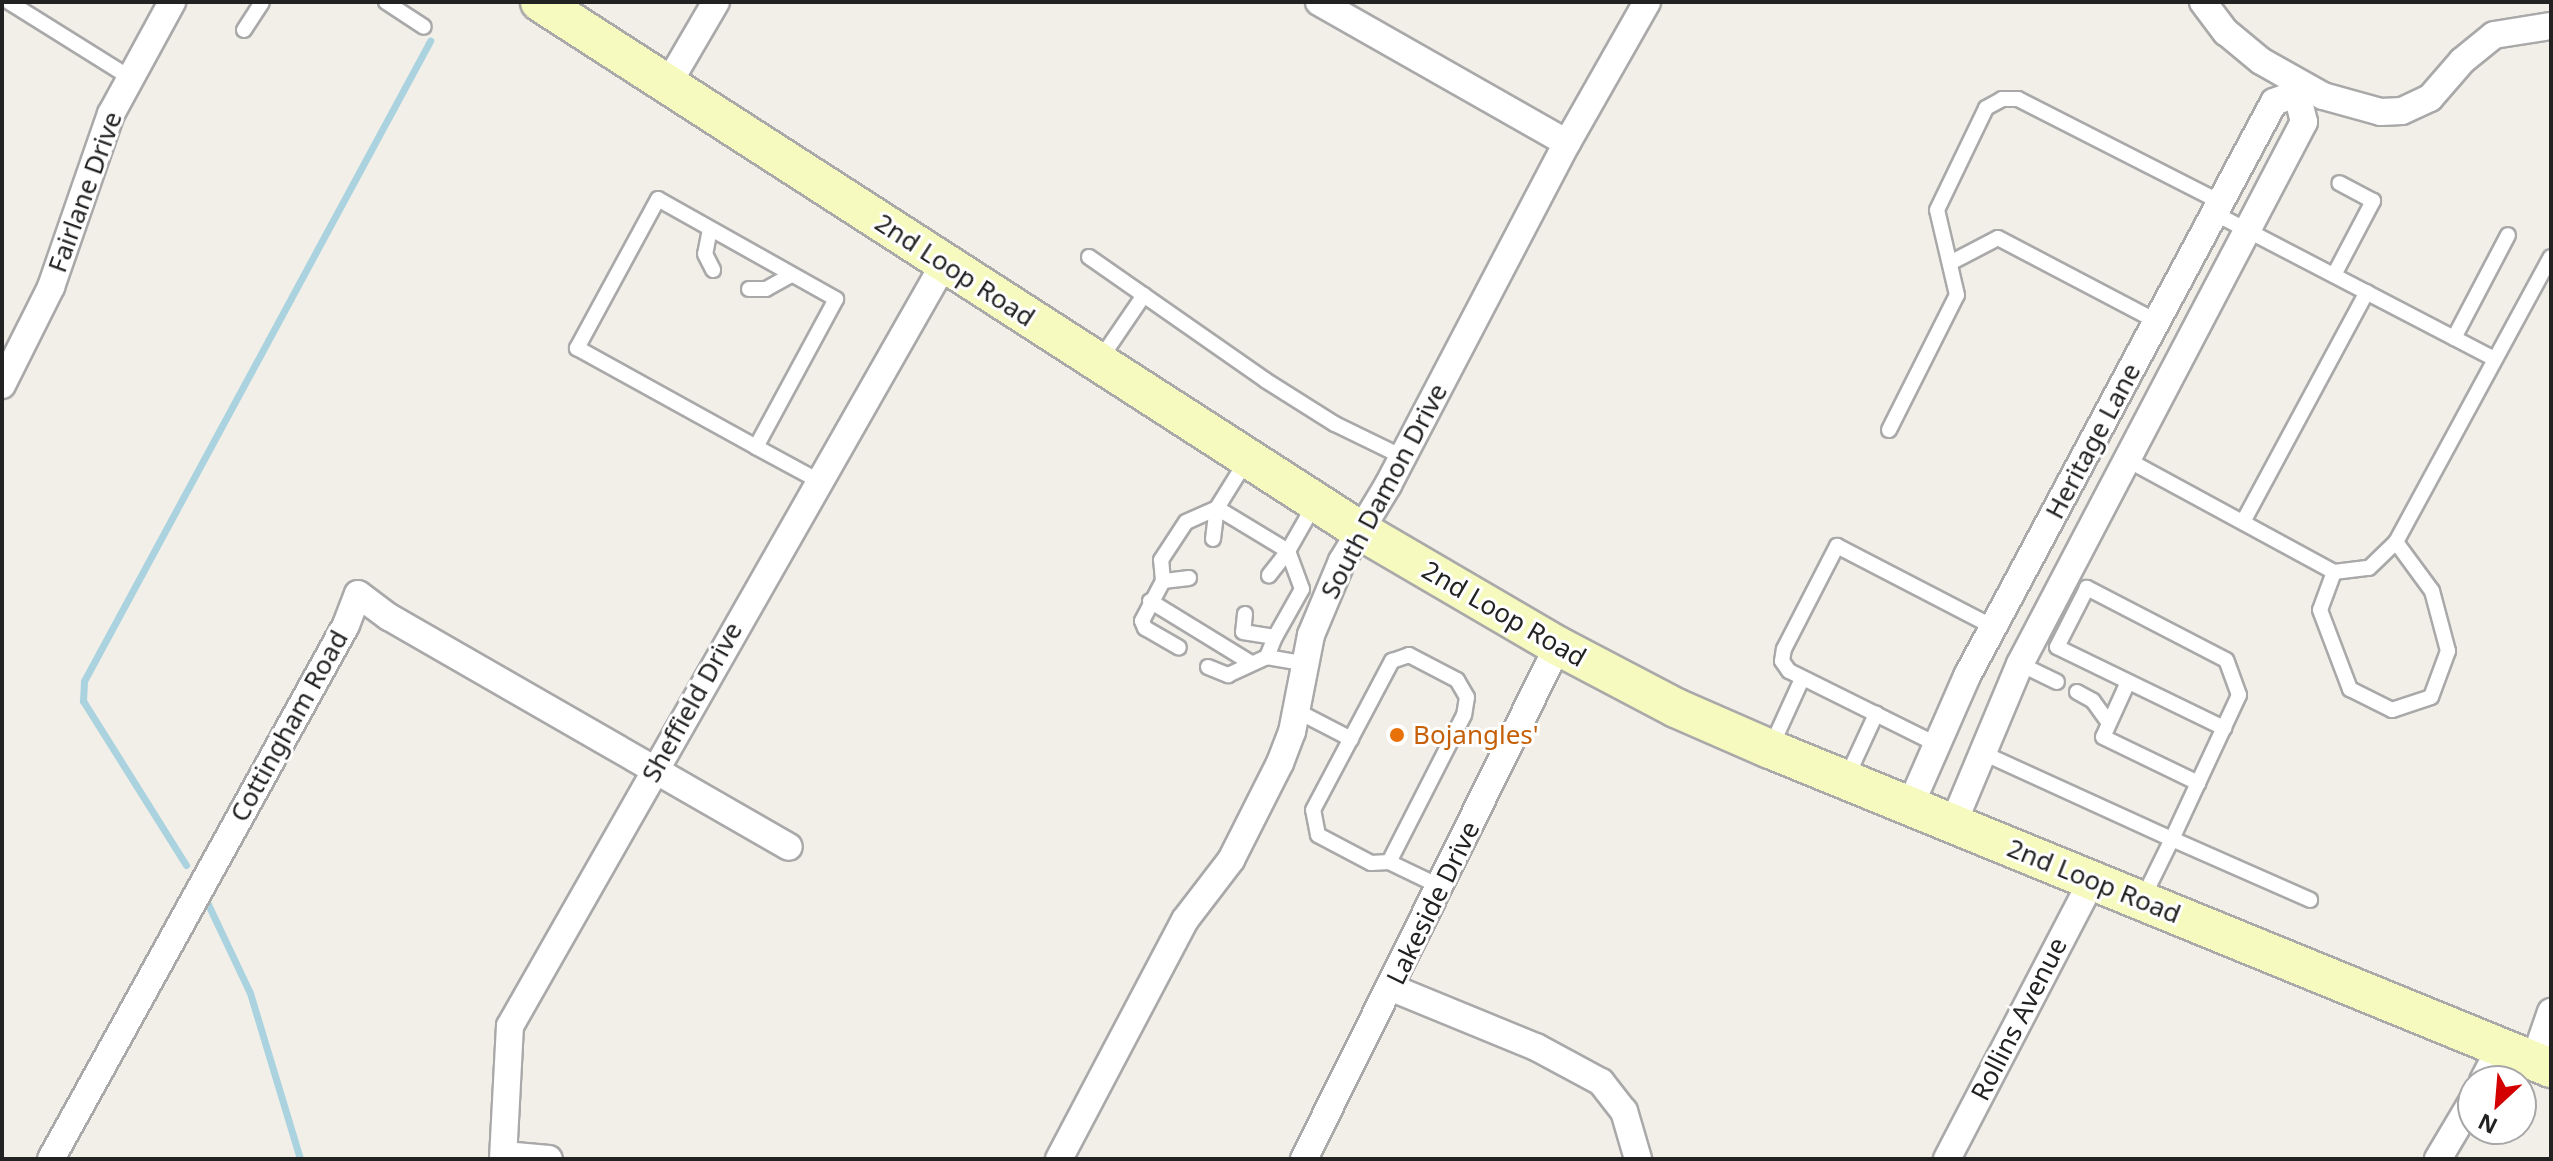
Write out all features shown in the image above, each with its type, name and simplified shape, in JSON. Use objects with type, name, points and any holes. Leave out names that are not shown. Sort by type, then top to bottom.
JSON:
[{"type":"main road","name":"2nd Loop Road","points":[[540,2],[1361,531],[1558,646],[1770,749],[2528,1059]]},
{"type":"street","name":"Fairlane Drive","points":[[2,385],[51,287],[98,145],[129,77],[172,2]]},
{"type":"street","points":[[668,84],[716,2]]},
{"type":"street","points":[[1319,2],[1567,143]]},
{"type":"street","name":"South Damon Drive","points":[[1059,1159],[1185,920],[1231,860],[1253,819],[1280,763],[1297,711],[1306,664],[1325,599],[1567,143],[1647,2]]},
{"type":"street","points":[[2203,2],[2226,32],[2299,89],[2361,109],[2402,111],[2430,98],[2462,61],[2494,35],[2551,26]]},
{"type":"street","name":"Heritage Lane","points":[[1910,806],[1936,744],[1993,627],[2274,102],[2299,89],[2304,122],[2126,459],[2076,582],[2020,664],[1953,824]]},
{"type":"street","name":"Sheffield Drive","points":[[504,1157],[510,1026],[817,480],[944,264]]},
{"type":"street","name":"Cottingham Road","points":[[51,1159],[346,625],[358,594],[389,617],[654,769]]},
{"type":"street","name":"Lakeside Drive","points":[[1304,1159],[1392,988],[1558,646]]},
{"type":"street","points":[[654,769],[789,847]]},
{"type":"street","name":"Rollins Avenue","points":[[1947,1159],[2092,880]]},
{"type":"street","points":[[1392,988],[1536,1047],[1601,1082],[1624,1111],[1638,1159]]},
{"type":"street","points":[[2528,1059],[2551,1012]]},
{"type":"street","points":[[2438,1159],[2457,1127]]},
{"type":"street","points":[[504,1157],[549,1159]]},
{"type":"lane","points":[[9,2],[129,77]]},
{"type":"lane","points":[[244,30],[262,2]]},
{"type":"lane","points":[[386,2],[424,27]]},
{"type":"lane","points":[[1889,430],[1957,295],[1937,210],[1941,192],[1986,108],[2002,99],[2018,99],[2217,208],[2248,229],[2494,359]]},
{"type":"lane","points":[[2334,275],[2373,201],[2339,183]]},
{"type":"lane","points":[[756,447],[836,299],[658,199],[577,348],[756,447],[817,480]]},
{"type":"lane","points":[[710,229],[705,254],[713,270]]},
{"type":"lane","points":[[2454,338],[2508,235]]},
{"type":"lane","points":[[1950,263],[1998,238],[2156,321]]},
{"type":"lane","points":[[1089,257],[1335,424],[1403,457]]},
{"type":"lane","points":[[2126,459],[2334,572],[2369,568],[2396,542],[2551,257]]},
{"type":"lane","points":[[749,289],[766,289],[791,275]]},
{"type":"lane","points":[[2243,522],[2367,292]]},
{"type":"lane","points":[[1099,361],[1144,295]]},
{"type":"lane","points":[[1213,539],[1217,508],[1248,457]]},
{"type":"lane","points":[[1269,575],[1288,551],[1316,501]]},
{"type":"lane","points":[[1217,508],[1288,551],[1302,589],[1267,657]]},
{"type":"lane","points":[[1179,648],[1145,628],[1150,601],[1163,581],[1161,560],[1186,522],[1217,508]]},
{"type":"lane","points":[[2334,572],[2320,610],[2350,689],[2392,710],[2431,697],[2448,651],[2432,591],[2396,542]]},
{"type":"lane","points":[[1936,744],[1802,679],[1782,661],[1784,649],[1837,546],[1993,627]]},
{"type":"lane","points":[[1163,581],[1189,578]]},
{"type":"lane","points":[[2142,900],[2172,839],[2224,728],[2239,695],[2226,660],[2076,582],[2057,647],[2224,728]]},
{"type":"lane","points":[[1150,601],[1251,663]]},
{"type":"lane","points":[[1231,652],[1243,632],[1245,614]]},
{"type":"lane","points":[[1243,632],[1275,637]]},
{"type":"lane","points":[[1389,862],[1464,715],[1467,697],[1457,680],[1409,655],[1392,661],[1313,810],[1318,835],[1371,863],[1389,862],[1441,887]]},
{"type":"lane","points":[[1208,667],[1228,675],[1267,657],[1306,664]]},
{"type":"lane","points":[[2020,664],[2057,682]]},
{"type":"lane","points":[[1770,749],[1802,679]]},
{"type":"lane","points":[[2128,682],[2103,737],[2198,783]]},
{"type":"lane","points":[[2077,692],[2093,701],[2109,723]]},
{"type":"lane","points":[[1297,711],[1351,739]]},
{"type":"lane","points":[[1846,780],[1876,714]]},
{"type":"lane","points":[[1983,753],[2310,900]]},
{"type":"waterway","points":[[186,865],[83,701],[84,681],[430,41]]},
{"type":"waterway","points":[[206,900],[250,993],[300,1159]]},
{"type":"place","name":"Bojangles'","points":[[1397,735]]}]
